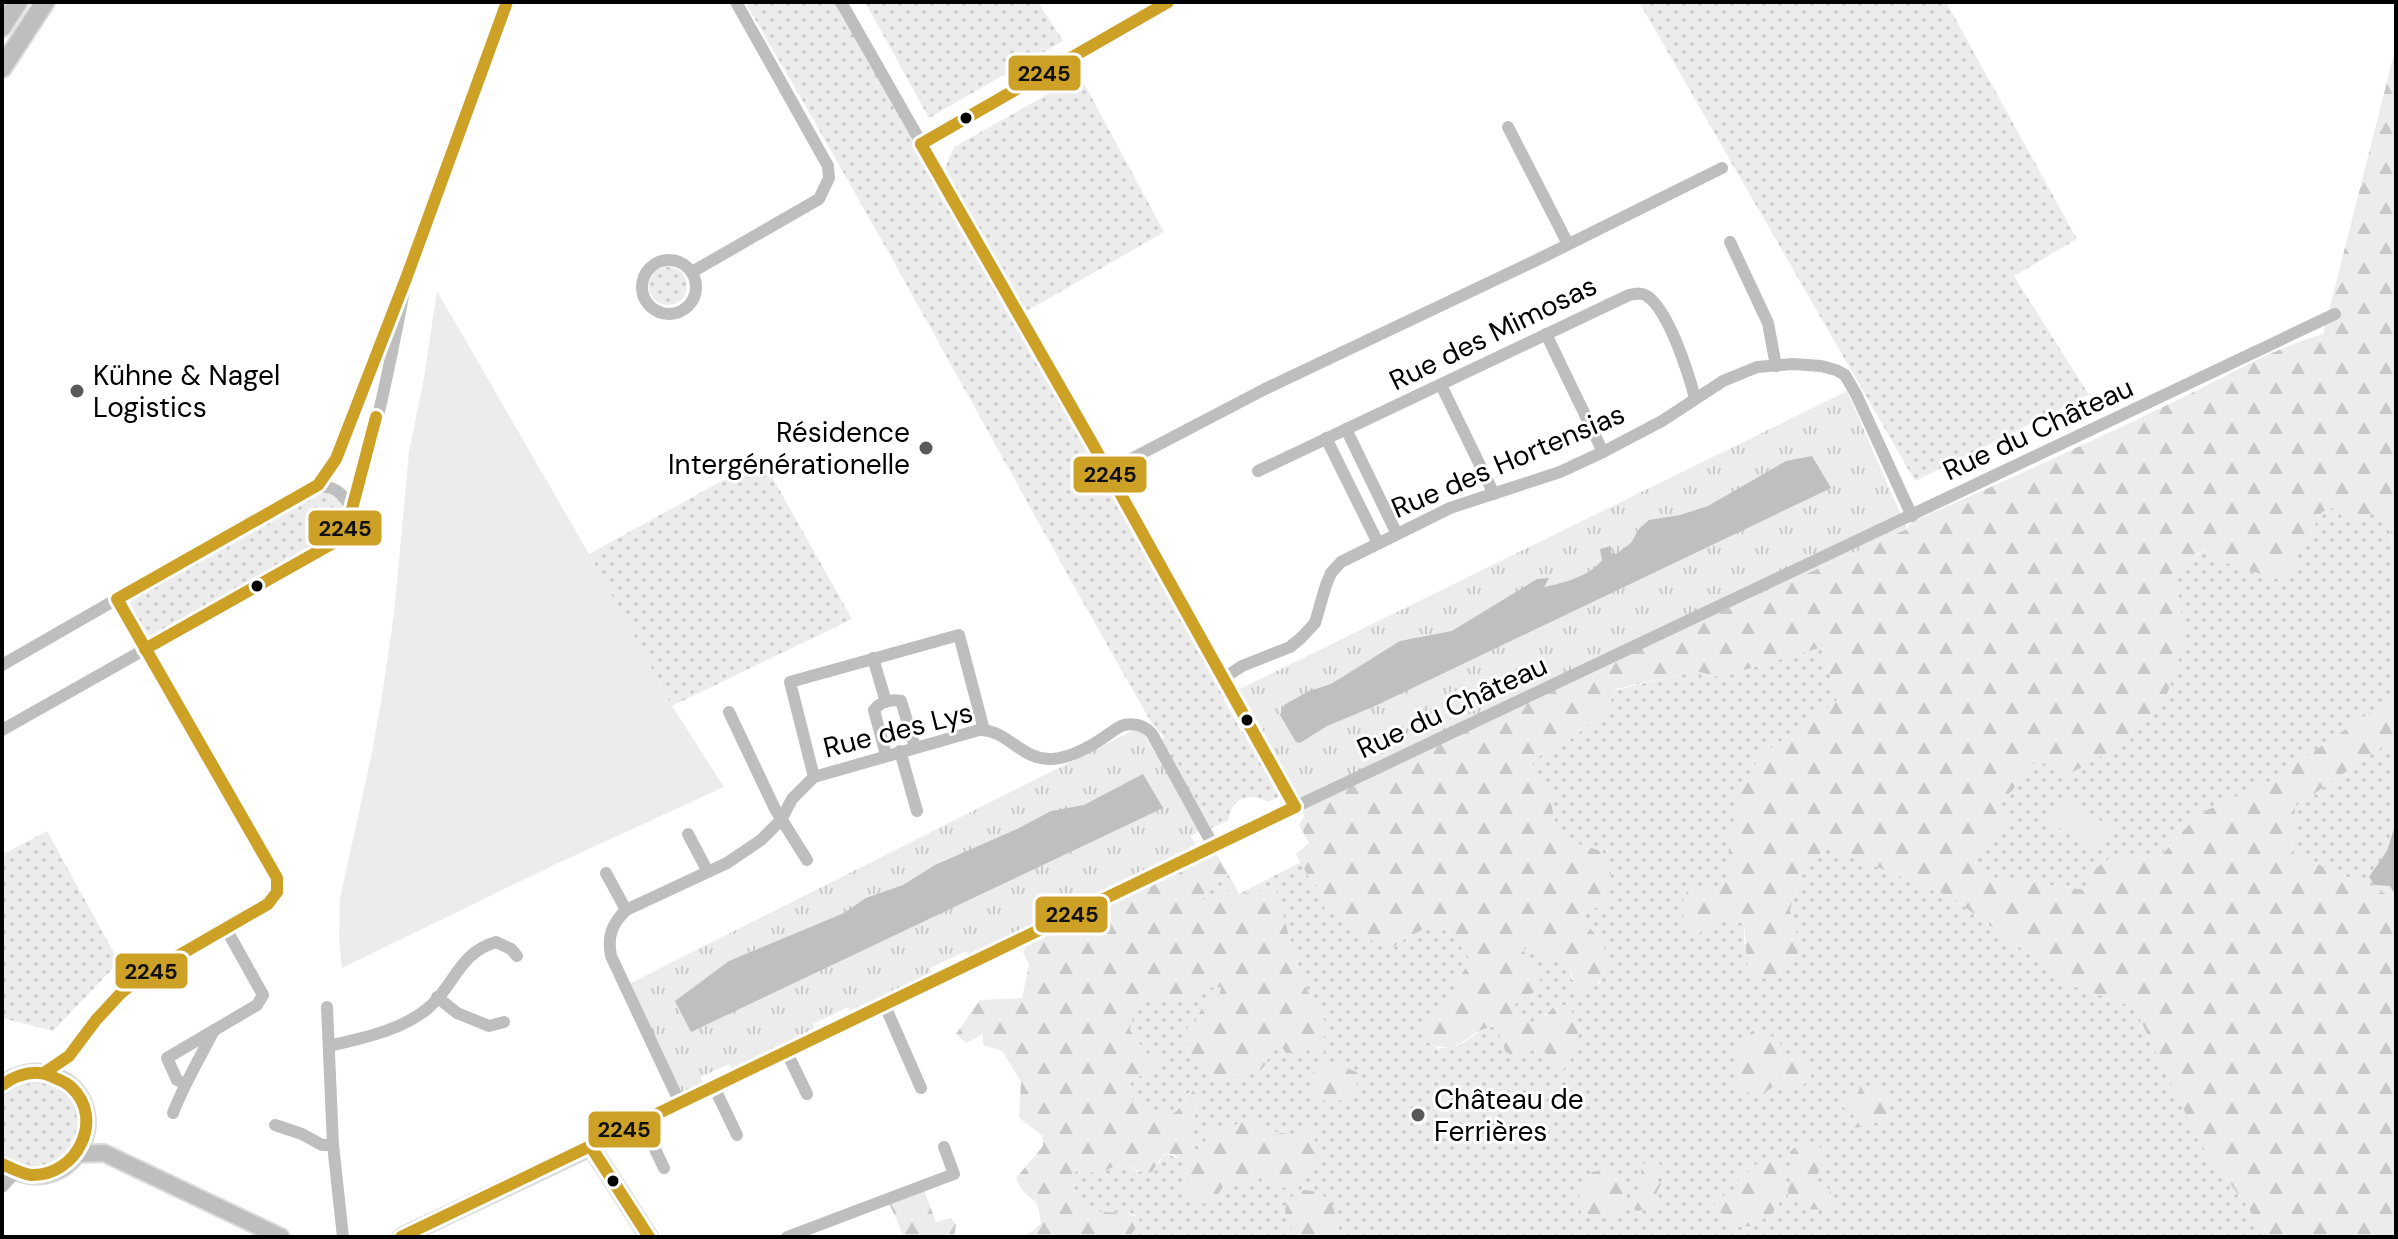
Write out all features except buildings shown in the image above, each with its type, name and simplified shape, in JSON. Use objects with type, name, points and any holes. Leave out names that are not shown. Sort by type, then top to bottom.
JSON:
[{"type":"highway","points":[[2,27],[18,2]]},
{"type":"highway","points":[[2,68],[45,2]]},
{"type":"main road","points":[[3,1084],[30,1073],[57,1077],[69,1085],[84,1105],[88,1118],[84,1143],[66,1167],[50,1175],[32,1177],[9,1168]]},
{"type":"main road","points":[[87,1130],[104,1153]]},
{"type":"main road","points":[[401,1237],[591,1147],[649,1237]]},
{"type":"main road","points":[[78,1154],[104,1153],[281,1237]]},
{"type":"street","points":[[2,665],[318,485],[336,459],[507,2]]},
{"type":"street","points":[[692,272],[819,199],[829,178],[828,166],[736,2]]},
{"type":"street","points":[[841,2],[1295,807]]},
{"type":"street","points":[[921,144],[1168,2]]},
{"type":"street","points":[[1508,127],[1568,244]]},
{"type":"street","points":[[1108,471],[1265,389],[1722,168]]},
{"type":"street","points":[[1730,242],[1768,323],[1776,366]]},
{"type":"street","points":[[669,259],[678,261],[692,272],[696,290],[693,299],[681,311],[663,313],[645,300],[642,282],[652,266],[669,259]]},
{"type":"street","points":[[2,730],[335,542],[349,525],[351,507],[367,459],[407,276]]},
{"type":"street","name":"Rue des Mimosas","points":[[1258,471],[1629,295],[1645,295],[1650,299],[1672,330],[1695,398]]},
{"type":"street","name":"Rue du Château","points":[[591,1147],[1295,807],[2335,314]]},
{"type":"street","points":[[1546,334],[1603,452]]},
{"type":"street","name":"Rue des Hortensias","points":[[1224,678],[1242,666],[1290,647],[1301,638],[1315,623],[1331,573],[1341,562],[1450,508],[1560,472],[1603,452],[1662,421],[1723,381],[1757,367],[1821,366],[1845,375],[1912,516]]},
{"type":"street","points":[[1441,385],[1494,494]]},
{"type":"street","points":[[1346,429],[1397,534]]},
{"type":"street","points":[[1326,438],[1378,543]]},
{"type":"street","points":[[318,485],[340,493],[351,507]]},
{"type":"street","points":[[44,1073],[69,1056],[121,993],[168,960],[268,904],[277,892],[277,878],[117,599]]},
{"type":"street","points":[[814,777],[790,682],[873,658],[959,635],[984,730]]},
{"type":"street","points":[[873,658],[886,702]]},
{"type":"street","points":[[886,755],[874,710],[879,704],[893,700],[901,701],[915,747]]},
{"type":"street","points":[[729,712],[781,820],[807,860]]},
{"type":"street","name":"Rue des Lys","points":[[626,910],[727,863],[761,840],[781,820],[792,799],[814,777],[984,730],[1000,734],[1023,752],[1051,760],[1083,750],[1117,720],[1142,726],[1152,734],[1214,847]]},
{"type":"street","points":[[900,751],[917,811]]},
{"type":"street","points":[[688,834],[708,872]]},
{"type":"street","points":[[606,873],[626,910],[610,930],[608,944],[611,956],[680,1103]]},
{"type":"street","points":[[185,1084],[177,1080],[167,1058],[257,1005],[263,995],[225,927]]},
{"type":"street","points":[[329,1046],[396,1026],[426,1009],[462,963],[481,946],[496,942],[511,949],[517,956]]},
{"type":"street","points":[[437,997],[457,1013],[489,1026],[504,1022]]},
{"type":"street","points":[[885,1006],[921,1088]]},
{"type":"street","points":[[327,1007],[333,1145],[343,1237]]},
{"type":"street","points":[[173,1113],[214,1030]]},
{"type":"street","points":[[787,1053],[807,1094]]},
{"type":"street","points":[[69,1056],[66,1071],[69,1085]]},
{"type":"street","points":[[714,1087],[737,1135]]},
{"type":"street","points":[[642,1122],[664,1168]]},
{"type":"street","points":[[275,1125],[322,1145],[333,1145]]},
{"type":"street","points":[[787,1237],[954,1174],[944,1147]]},
{"type":"street","points":[[2,1187],[9,1168]]},
{"type":"green space","points":[[745,2],[835,2],[1229,696],[1224,700],[1242,732],[1248,730],[1282,795],[1268,802],[1254,797],[1242,799],[1233,807],[1228,821],[1211,828],[1161,740],[1164,737],[1151,722]]},
{"type":"green space","points":[[865,2],[1038,2],[1063,41],[929,118]]},
{"type":"green space","points":[[1639,2],[1946,2],[2077,239],[2014,276],[2089,395],[1915,481]]},
{"type":"green space","points":[[2396,46],[2396,550],[2392,548],[2390,519],[2374,512],[2360,521],[2343,519],[2335,507],[2322,512],[2297,556],[2292,572],[2280,580],[2210,558],[2205,548],[2174,575],[2181,609],[2182,650],[2166,697],[2130,740],[2064,777],[2042,762],[2032,764],[2013,790],[1997,804],[2009,820],[1979,847],[1975,864],[1984,879],[2086,890],[2086,875],[2109,859],[2160,857],[2198,814],[2267,783],[2396,695],[2396,737],[2295,807],[2293,853],[2386,894],[2396,907],[2396,1237],[2270,1237],[2200,1143],[2134,1007],[2073,986],[1951,897],[1828,847],[1801,875],[1790,910],[1797,935],[1798,959],[1769,980],[1748,974],[1744,924],[1725,917],[1692,937],[1684,918],[1686,893],[1690,887],[1716,887],[1730,880],[1730,835],[1740,789],[1760,756],[1837,701],[1823,647],[1720,677],[1695,671],[1616,689],[1605,712],[1563,745],[1535,758],[1529,774],[1548,784],[1556,830],[1574,843],[1602,851],[1612,865],[1606,905],[1586,911],[1582,922],[1598,937],[1606,955],[1604,973],[1590,991],[1580,990],[1564,958],[1545,961],[1540,951],[1528,940],[1523,951],[1542,975],[1535,992],[1513,1006],[1514,1014],[1526,1021],[1540,1023],[1555,1005],[1568,1005],[1577,1029],[1574,1054],[1564,1069],[1553,1067],[1548,1055],[1538,1047],[1517,1060],[1505,1051],[1497,1027],[1487,1028],[1448,1047],[1424,1041],[1420,1029],[1460,986],[1457,981],[1471,960],[1448,931],[1431,925],[1388,951],[1325,909],[1320,895],[1324,885],[1313,885],[1296,854],[1309,843],[1299,825],[1304,816],[1298,799],[1907,529],[1911,522],[2103,435],[2263,357],[2323,334]]},
{"type":"green space","points":[[1080,76],[1164,232],[1025,312],[944,170],[954,147]]},
{"type":"green space","points":[[668,267],[682,272],[687,286],[682,300],[668,305],[654,300],[649,286],[654,272]]},
{"type":"green space","points":[[437,291],[589,554],[672,706],[724,787],[342,968],[340,899],[381,702],[394,614],[409,452]]},
{"type":"green space","points":[[1847,391],[1907,529],[1298,799],[1238,690]]},
{"type":"green space","points":[[762,459],[852,619],[672,706],[589,554]]},
{"type":"green space","points":[[322,492],[341,501],[344,506],[339,531],[156,635],[139,628],[132,616],[134,597],[310,495]]},
{"type":"green space","points":[[2335,507],[2374,512],[2390,519],[2392,547],[2396,550],[2396,695],[2267,783],[2198,814],[2159,857],[2109,859],[2087,890],[1984,879],[1975,865],[1997,804],[2013,790],[2032,763],[2042,762],[2181,609],[2174,575],[2206,548],[2292,572],[2297,556],[2322,512]]},
{"type":"green space","points":[[1823,647],[1837,701],[1760,756],[1728,859],[1731,880],[1716,887],[1690,887],[1692,936],[1725,917],[1744,924],[1744,944],[1797,935],[1790,910],[1801,875],[1828,847],[1951,897],[2073,986],[2134,1007],[2200,1143],[2270,1237],[1129,1237],[1140,1223],[1134,1214],[1086,1211],[1083,1208],[1072,1174],[1082,1168],[1097,1174],[1123,1163],[1139,1172],[1159,1163],[1167,1154],[1183,1160],[1187,1170],[1181,1187],[1213,1190],[1246,1174],[1263,1177],[1285,1188],[1286,1136],[1273,1131],[1202,1154],[1193,1147],[1191,1131],[1199,1097],[1191,1091],[1175,1112],[1163,1115],[1132,1100],[1128,1088],[1133,1079],[1157,1068],[1160,1058],[1146,1053],[1130,1030],[1133,1012],[1147,992],[1221,986],[1219,997],[1244,1068],[1276,1038],[1286,1053],[1304,1053],[1320,1039],[1316,1006],[1302,981],[1276,890],[1199,901],[1205,892],[1229,875],[1239,894],[1301,862],[1313,885],[1325,884],[1403,940],[1431,925],[1448,931],[1472,961],[1457,980],[1461,985],[1420,1029],[1438,1049],[1460,1045],[1487,1027],[1498,1027],[1505,1051],[1538,1047],[1548,1055],[1547,1013],[1540,1023],[1534,1024],[1514,1014],[1512,1006],[1535,992],[1523,952],[1528,940],[1540,951],[1564,957],[1569,963],[1572,980],[1599,984],[1605,965],[1604,949],[1597,935],[1582,922],[1586,911],[1596,906],[1602,851],[1574,843],[1556,830],[1551,801],[1529,774],[1535,758],[1563,745],[1605,712],[1616,690],[1695,671],[1720,677]]},
{"type":"green space","points":[[1134,730],[1142,731],[1201,830],[1191,836],[1197,849],[1087,905],[1082,896],[1049,913],[1053,923],[971,960],[966,951],[930,968],[934,978],[853,1015],[848,1007],[813,1024],[817,1033],[734,1073],[729,1064],[701,1077],[705,1087],[689,1093],[682,1092],[627,985]]},
{"type":"green space","points":[[2396,737],[2396,907],[2386,894],[2293,853],[2295,807]]},
{"type":"green space","points":[[2064,797],[2113,829],[2097,853],[2048,821]]},
{"type":"green space","points":[[47,831],[119,962],[53,1031],[2,1018],[2,855]]},
{"type":"green space","points":[[1216,853],[1229,875],[1205,892],[1200,900],[1227,890],[1237,896],[1276,890],[1302,981],[1327,1025],[1327,1035],[1320,1039],[1326,1056],[1321,1060],[1316,1057],[1311,1047],[1304,1053],[1286,1053],[1276,1039],[1263,1068],[1252,1071],[1244,1069],[1234,1080],[1212,1079],[1195,1063],[1185,1040],[1188,1027],[1197,1026],[1196,1019],[1208,998],[1219,997],[1221,987],[1207,988],[1193,1001],[1146,1002],[1146,994],[1133,1012],[1130,1030],[1146,1053],[1160,1058],[1157,1068],[1133,1079],[1128,1088],[1132,1099],[1163,1115],[1175,1112],[1192,1090],[1199,1097],[1191,1131],[1193,1147],[1198,1151],[1204,1147],[1207,1129],[1214,1125],[1228,1127],[1252,1119],[1266,1129],[1277,1132],[1295,1134],[1297,1130],[1309,1129],[1320,1151],[1312,1170],[1305,1181],[1293,1187],[1286,1188],[1261,1177],[1253,1186],[1225,1184],[1213,1202],[1200,1204],[1183,1195],[1181,1187],[1187,1170],[1173,1154],[1163,1155],[1152,1172],[1140,1171],[1123,1163],[1097,1174],[1082,1168],[1072,1174],[1080,1204],[1086,1211],[1125,1213],[1139,1218],[1140,1223],[1129,1237],[1024,1237],[1041,1224],[1038,1205],[1021,1189],[1016,1178],[1043,1146],[1043,1136],[1019,1118],[1021,1082],[1002,1051],[983,1045],[983,1034],[966,1043],[956,1034],[980,1000],[1022,998],[1029,964],[1023,953],[1027,943]]},
{"type":"green space","points":[[1754,1029],[1778,1039],[1785,1054],[1808,1058],[1815,1069],[1806,1082],[1794,1088],[1782,1087],[1781,1077],[1763,1093],[1739,1090],[1735,1057]]},
{"type":"green space","points":[[1321,1063],[1333,1063],[1357,1072],[1357,1082],[1351,1095],[1332,1101],[1315,1099],[1311,1080]]},
{"type":"green space","points":[[45,1079],[68,1093],[79,1108],[81,1122],[78,1135],[63,1157],[51,1164],[37,1167],[23,1165],[2,1153],[2,1093],[14,1083]]},
{"type":"green space","points":[[1861,1085],[1885,1090],[1890,1100],[1888,1120],[1855,1128],[1857,1119],[1842,1106],[1848,1098],[1857,1095]]},
{"type":"green space","points":[[1798,1144],[1813,1144],[1825,1150],[1817,1181],[1830,1190],[1833,1203],[1825,1210],[1809,1209],[1788,1198],[1788,1185],[1795,1176],[1790,1152]]},
{"type":"green space","points":[[1767,1156],[1784,1163],[1784,1192],[1771,1213],[1759,1222],[1737,1227],[1727,1221],[1726,1214],[1715,1211],[1715,1201],[1739,1187],[1739,1178]]},
{"type":"green space","points":[[1656,1160],[1662,1167],[1651,1175],[1661,1184],[1653,1209],[1636,1211],[1630,1203],[1640,1190],[1642,1164]]},
{"type":"green space","points":[[1607,1169],[1626,1188],[1624,1207],[1607,1218],[1581,1213],[1579,1193],[1592,1172]]},
{"type":"green space","points":[[924,1190],[936,1222],[951,1218],[956,1225],[954,1237],[904,1237],[889,1203]]},
{"type":"green space","points":[[1302,1190],[1320,1194],[1328,1201],[1341,1237],[1284,1237],[1293,1231],[1285,1213],[1287,1203]]},
{"type":"shaded area","points":[[1812,456],[1831,488],[1375,706],[1327,726],[1300,743],[1296,742],[1280,715],[1284,705],[1309,691],[1331,684],[1400,641],[1452,631],[1537,579],[1549,578],[1544,587],[1576,578],[1602,560],[1600,549],[1611,546],[1611,553],[1616,554],[1631,543],[1649,520],[1708,506],[1786,461]]},
{"type":"shaded area","points":[[1143,774],[1163,808],[691,1032],[675,1001],[729,961],[844,913],[866,898],[903,885],[935,865],[1051,811],[1084,805]]},
{"type":"shaded area","points":[[2396,822],[2396,896],[2390,886],[2375,885],[2369,877],[2387,851]]},
{"type":"transit line","name":"2245","points":[[277,892],[277,878],[117,599],[318,485],[336,459],[507,2]]},
{"type":"transit line","name":"2245","points":[[921,144],[1168,2]]},
{"type":"transit line","name":"2245","points":[[921,144],[1295,807]]},
{"type":"transit line","name":"2245","points":[[145,649],[335,542],[348,524],[376,417]]},
{"type":"transit line","name":"2245","points":[[401,1237],[1295,807]]},
{"type":"transit line","name":"2245","points":[[44,1073],[69,1056],[96,1020],[138,979],[268,904],[277,892]]},
{"type":"transit line","name":"2245","points":[[2,1085],[28,1074],[48,1075],[71,1087],[81,1100],[86,1115],[81,1144],[61,1167],[31,1175],[2,1164]]},
{"type":"transit line","name":"2245","points":[[591,1147],[649,1237]]},
{"type":"place","name":"Kühne & Nagel Logistics","points":[[77,391]]},
{"type":"place","name":"Résidence Intergénérationelle","points":[[926,448]]},
{"type":"place","name":"Château de Ferrières","points":[[1418,1115]]}]
